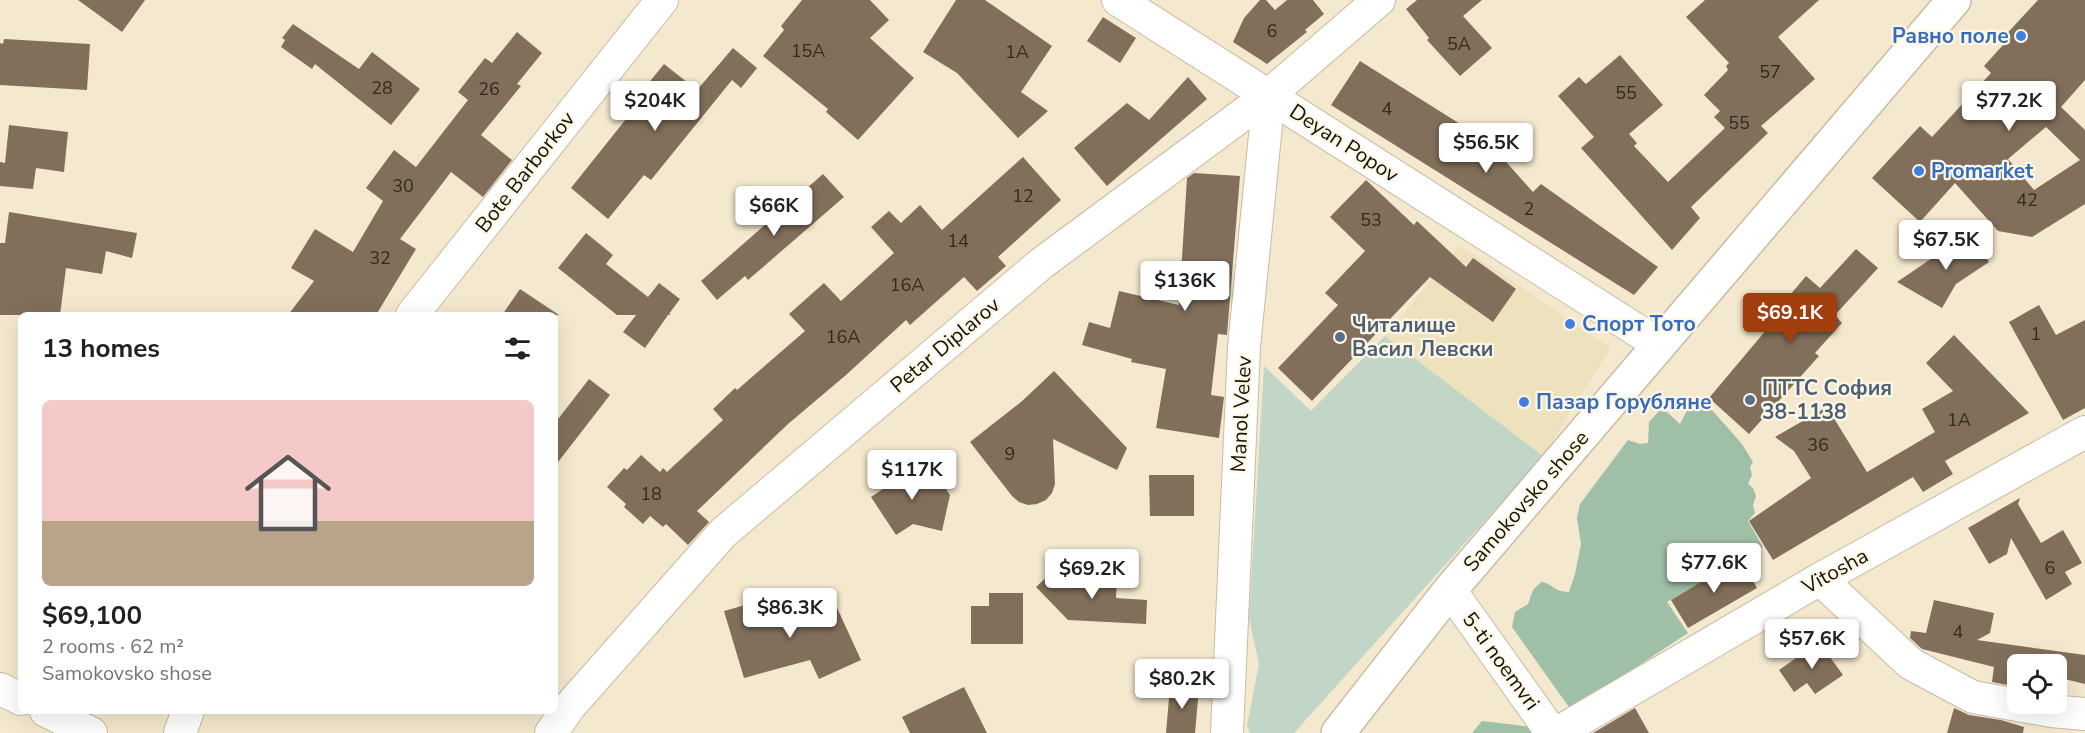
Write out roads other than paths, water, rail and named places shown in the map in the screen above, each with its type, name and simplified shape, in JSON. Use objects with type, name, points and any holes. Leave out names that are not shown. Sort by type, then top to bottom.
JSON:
[{"type":"main road","name":"Samokovsko shose","points":[[1338,733],[1450,590],[1954,0]]},
{"type":"street","name":"Bote Barborkov","points":[[414,312],[662,0]]},
{"type":"street","name":"Deyan Popov","points":[[1118,0],[1660,345]]},
{"type":"street","name":"Petar Diplarov","points":[[551,733],[570,706],[723,533],[1042,262],[1269,95],[1379,0]]},
{"type":"street","name":"Manol Velev","points":[[1227,733],[1244,347],[1269,95]]},
{"type":"street","name":"Vitosha","points":[[1557,733],[1820,579],[2085,432]]},
{"type":"street","points":[[1820,579],[1911,664],[1973,697],[2051,711],[2085,714]]},
{"type":"street","name":"5-ti noemvri","points":[[1450,590],[1552,733]]},
{"type":"street","points":[[0,689],[18,698]]},
{"type":"street","points":[[52,714],[91,733]]},
{"type":"street","points":[[180,733],[187,714]]},
{"type":"place","name":"Равно поле","points":[[2021,36]]},
{"type":"place","name":"Promarket","points":[[1919,171]]},
{"type":"place","name":"Спорт Тото","points":[[1570,324]]},
{"type":"place","name":"Читалище Васил Левски","points":[[1340,337]]},
{"type":"place","name":"ПТТС София 38-1138","points":[[1750,400]]},
{"type":"place","name":"Пазар Горубляне","points":[[1524,402]]}]
